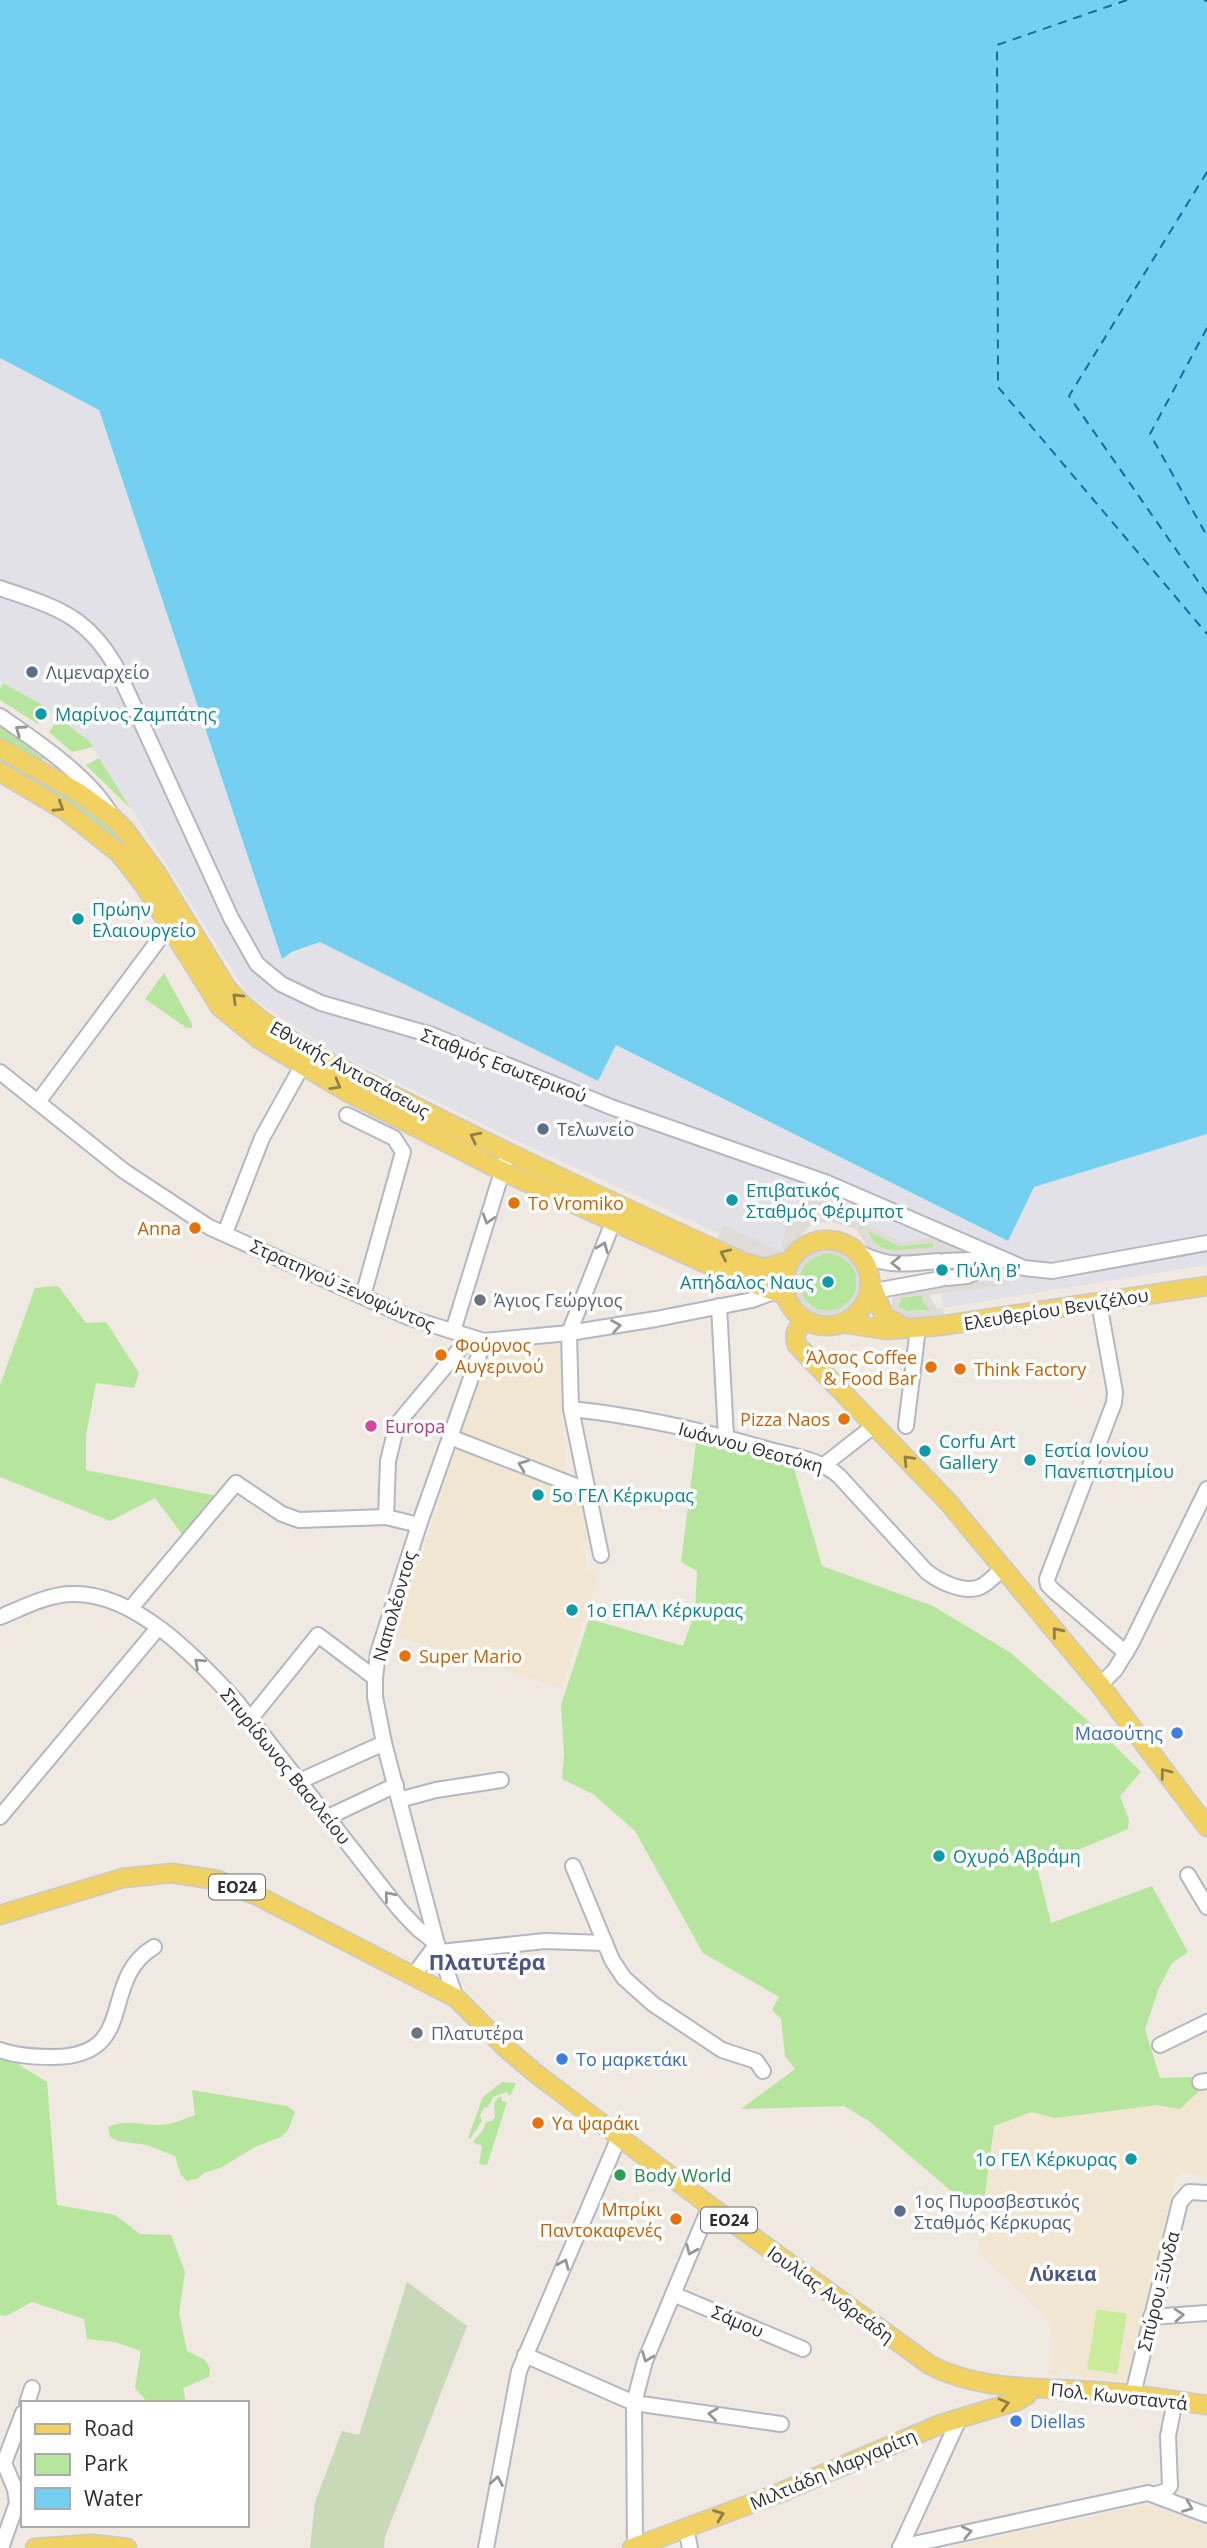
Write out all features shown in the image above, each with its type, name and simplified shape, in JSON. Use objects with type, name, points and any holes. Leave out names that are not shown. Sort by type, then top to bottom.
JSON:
[{"type":"main road","name":"Εθνικής Αντιστάσεως","points":[[0,748],[67,785],[113,818],[149,861],[212,997],[226,1014],[244,1029],[306,1058],[505,1162],[613,1222],[738,1278],[781,1293],[794,1311],[808,1321]]},
{"type":"main road","name":"Εθνικής Αντιστάσεως","points":[[0,772],[72,816],[112,845],[135,872],[169,926],[187,939]]},
{"type":"main road","name":"Εθνικής Αντιστάσεως","points":[[505,1162],[620,1205],[754,1266],[764,1268],[790,1261],[801,1248],[819,1241],[838,1241],[856,1251]]},
{"type":"main road","points":[[856,1251],[866,1266],[884,1316],[912,1328]]},
{"type":"main road","points":[[781,1293],[790,1261]]},
{"type":"main road","points":[[872,1284],[865,1303],[857,1314],[842,1323],[822,1325],[808,1321],[800,1325],[797,1330],[797,1345],[948,1502],[1100,1685],[1207,1826]]},
{"type":"main road","name":"Ελευθερίου Βενιζέλου","points":[[842,1323],[876,1329],[962,1324],[1207,1286]]},
{"type":"main road","name":"ΕΟ24","points":[[0,1915],[123,1878],[161,1873],[195,1876],[232,1885],[258,1896],[456,1998]]},
{"type":"main road","name":"Ιουλίας Ανδρεάδη","points":[[456,1998],[521,2061],[619,2137],[930,2365],[946,2373],[977,2381],[1030,2388]]},
{"type":"main road","points":[[967,2415],[978,2398],[977,2381]]},
{"type":"main road","name":"Πολ. Κωνσταντά","points":[[1030,2388],[1133,2395],[1207,2405]]},
{"type":"main road","name":"Μιλτιάδη Μαργαρίτη","points":[[634,2547],[777,2494],[967,2415],[1017,2401],[1027,2395],[1030,2388]]},
{"type":"main road","points":[[34,2548],[128,2548]]},
{"type":"street","name":"Σταθμός Εσωτερικού","points":[[0,588],[67,613],[90,631],[106,649],[116,665],[231,918],[257,964],[281,984],[321,1003],[432,1035],[611,1107],[825,1182],[1024,1268],[1052,1271],[1207,1243]]},
{"type":"street","points":[[0,716],[37,742],[86,783],[113,818]]},
{"type":"street","points":[[38,1101],[169,926]]},
{"type":"street","points":[[225,1233],[262,1138],[306,1058]]},
{"type":"street","name":"Στρατηγού Ξενοφώντος","points":[[0,1072],[124,1171],[209,1227],[410,1318],[477,1339],[569,1333],[781,1293]]},
{"type":"street","points":[[394,1138],[405,1112]]},
{"type":"street","points":[[347,1115],[394,1138],[403,1152],[363,1296]]},
{"type":"street","points":[[453,1331],[505,1162]]},
{"type":"street","points":[[601,1555],[571,1409],[569,1333],[620,1205]]},
{"type":"street","points":[[856,1251],[880,1263],[893,1265],[1002,1259]]},
{"type":"street","points":[[872,1284],[967,1276],[1002,1259]]},
{"type":"street","points":[[1099,1303],[1115,1392],[1114,1403],[1047,1579],[1048,1585],[1054,1591],[1126,1653]]},
{"type":"street","points":[[719,1306],[726,1437]]},
{"type":"street","points":[[906,1426],[912,1328]]},
{"type":"street","points":[[386,1517],[388,1461],[397,1424],[477,1339]]},
{"type":"street","name":"Ναπολέοντος","points":[[456,1998],[439,1948],[384,1743],[375,1697],[375,1678],[378,1653],[418,1525],[450,1437],[477,1339]]},
{"type":"street","name":"Ιωάννου Θεοτόκη","points":[[571,1409],[641,1419],[726,1437],[824,1465],[839,1476],[926,1570],[937,1578],[950,1584],[974,1588],[985,1584],[1003,1568]]},
{"type":"street","points":[[824,1465],[875,1424]]},
{"type":"street","points":[[450,1437],[586,1490]]},
{"type":"street","points":[[131,1608],[236,1483],[282,1514],[299,1520],[386,1517],[418,1525]]},
{"type":"street","points":[[1100,1685],[1115,1670],[1126,1653],[1203,1505],[1207,1489]]},
{"type":"street","name":"Σπυρίδωνος Βασιλείου","points":[[0,1618],[46,1599],[70,1594],[104,1598],[131,1608],[158,1628],[212,1676],[251,1718],[406,1916],[439,1948]]},
{"type":"street","points":[[0,1817],[158,1628]]},
{"type":"street","points":[[251,1718],[318,1634],[375,1678]]},
{"type":"street","points":[[300,1781],[384,1743]]},
{"type":"street","points":[[328,1817],[398,1792],[436,1790],[501,1780]]},
{"type":"street","points":[[573,1866],[617,1969],[648,1999],[722,2050],[756,2061],[763,2071]]},
{"type":"street","points":[[1188,1875],[1207,1907]]},
{"type":"street","points":[[413,1976],[439,1948],[545,1941],[605,1943]]},
{"type":"street","points":[[0,2050],[9,2054],[63,2057],[96,2047],[112,2025],[131,1969],[143,1954],[154,1947]]},
{"type":"street","points":[[1160,2045],[1207,2022]]},
{"type":"street","points":[[486,2548],[515,2386],[525,2355],[619,2137]]},
{"type":"street","name":"Σπύρου Ξύνδα","points":[[1133,2395],[1180,2202],[1189,2192],[1207,2193]]},
{"type":"street","points":[[634,2547],[634,2403],[645,2361],[710,2206]]},
{"type":"street","name":"Σάμου","points":[[673,2294],[803,2349]]},
{"type":"street","points":[[1152,2317],[1207,2313]]},
{"type":"street","points":[[525,2355],[615,2397],[634,2403],[781,2424]]},
{"type":"street","points":[[28,2401],[32,2388]]},
{"type":"street","points":[[900,2547],[1139,2494],[1166,2491],[1170,2486],[1168,2436],[1175,2400]]},
{"type":"street","points":[[900,2547],[967,2415]]},
{"type":"street","points":[[1,2548],[17,2503],[15,2489],[4,2463],[21,2418]]},
{"type":"street","points":[[1156,2494],[1207,2515]]},
{"type":"street","points":[[686,2528],[690,2548]]},
{"type":"shaded area","points":[[0,358],[99,410],[282,958],[320,942],[598,1081],[616,1045],[1007,1241],[1033,1187],[1207,1134],[1207,1265],[943,1308],[935,1244],[899,1246],[806,1199],[786,1225],[781,1251],[723,1226],[720,1234],[524,1144],[327,1048],[248,995],[89,741],[46,707],[0,681]]},
{"type":"shaded area","points":[[807,1195],[902,1242],[936,1237],[960,1248],[961,1251],[900,1258],[882,1256],[869,1250],[856,1229],[832,1222],[810,1226],[780,1257],[772,1260],[756,1258],[716,1242],[723,1225],[781,1251],[786,1225]],"holes":[[[868,1231],[899,1246],[933,1243],[934,1247],[887,1251],[876,1245]]]},
{"type":"shaded area","points":[[838,1248],[857,1261],[864,1283],[862,1294],[848,1313],[826,1319],[804,1310],[796,1300],[792,1277],[796,1265],[814,1249]],"holes":[[[823,1254],[840,1256],[852,1266],[856,1274],[856,1291],[852,1298],[840,1309],[823,1311],[810,1306],[804,1299],[798,1281],[800,1272],[808,1261]]]},
{"type":"shaded area","points":[[1008,1279],[1009,1285],[929,1295],[937,1309],[943,1308],[944,1315],[907,1319],[891,1309],[893,1296],[902,1289]],"holes":[[[922,1295],[922,1300],[930,1310],[907,1311],[898,1307],[899,1300],[903,1297]]]},
{"type":"shaded area","points":[[564,1343],[561,1416],[566,1475],[457,1435],[481,1372],[488,1361],[507,1351]]},
{"type":"shaded area","points":[[457,1448],[573,1493],[571,1500],[583,1503],[589,1529],[582,1552],[586,1553],[586,1568],[597,1572],[597,1580],[562,1688],[395,1636]]},
{"type":"shaded area","name":"Λύκεια","points":[[1199,2091],[1207,2091],[1207,2177],[1182,2172],[1175,2179],[1129,2382],[1069,2375],[1069,2369],[1060,2368],[1059,2375],[1050,2374],[1054,2341],[1050,2326],[1039,2310],[977,2251],[988,2205],[984,2203],[994,2126],[1031,2111],[1056,2118],[1157,2105],[1180,2109]]},
{"type":"shaded area","points":[[1148,2504],[1207,2526],[1207,2548],[956,2548],[957,2546]]},
{"type":"green space","points":[[3,683],[46,707],[38,724],[0,700]]},
{"type":"green space","points":[[59,718],[93,747],[72,752],[49,732]]},
{"type":"green space","points":[[0,726],[44,759],[39,761],[0,741]]},
{"type":"green space","points":[[0,757],[83,805],[113,828],[142,862],[185,928],[124,847],[107,831],[89,816],[0,766]]},
{"type":"green space","points":[[99,758],[131,809],[86,765]]},
{"type":"green space","points":[[164,973],[192,1028],[187,1028],[145,999]]},
{"type":"green space","points":[[868,1230],[899,1246],[933,1243],[934,1248],[905,1251],[886,1249],[878,1246]]},
{"type":"green space","points":[[822,1253],[834,1253],[849,1261],[857,1276],[857,1288],[849,1303],[834,1311],[822,1311],[807,1303],[799,1288],[799,1276],[807,1261]]},
{"type":"green space","points":[[58,1286],[86,1323],[106,1322],[139,1373],[134,1388],[96,1383],[86,1435],[86,1470],[217,1496],[185,1538],[155,1498],[110,1521],[0,1477],[0,1385],[35,1288]]},
{"type":"green space","points":[[922,1295],[922,1300],[930,1310],[907,1311],[898,1307],[901,1298]]},
{"type":"green space","points":[[696,1443],[792,1462],[822,1566],[933,1606],[1011,1653],[1105,1736],[1141,1772],[1120,1796],[1129,1820],[1128,1829],[1037,1867],[1051,1923],[1152,1886],[1188,1952],[1172,1963],[1159,1988],[1145,2029],[1160,2078],[1195,2077],[1199,2091],[1180,2109],[1157,2105],[1056,2118],[1031,2112],[994,2126],[984,2203],[950,2190],[869,2121],[844,2106],[741,2109],[795,2069],[785,2056],[781,2019],[772,2010],[779,1997],[703,1953],[635,1831],[593,1794],[562,1779],[564,1754],[561,1705],[589,1619],[683,1646],[695,1612],[697,1571],[681,1562]]},
{"type":"green space","points":[[0,2053],[47,2082],[57,2205],[115,2215],[140,2234],[171,2235],[185,2272],[179,2313],[187,2351],[205,2360],[210,2368],[209,2377],[183,2388],[186,2401],[146,2401],[135,2388],[141,2351],[115,2342],[87,2339],[84,2319],[32,2302],[6,2316],[0,2315]]},
{"type":"green space","points":[[502,2082],[516,2083],[510,2096],[506,2092],[493,2097],[480,2115],[482,2121],[470,2139],[468,2138],[483,2097]]},
{"type":"green space","points":[[192,2090],[287,2106],[295,2112],[288,2130],[281,2137],[255,2147],[197,2179],[187,2181],[181,2175],[175,2156],[147,2145],[118,2141],[110,2137],[108,2127],[116,2124],[168,2124],[195,2115]]},
{"type":"green space","points":[[501,2096],[502,2101],[507,2102],[487,2165],[479,2164],[482,2146],[473,2142],[486,2122],[495,2117],[495,2103]]},
{"type":"green space","points":[[407,2282],[467,2326],[385,2537],[384,2548],[310,2548],[315,2502],[342,2431],[359,2435]]},
{"type":"green space","points":[[1097,2309],[1127,2314],[1117,2374],[1087,2369]]},
{"type":"water","points":[[0,0],[1207,0],[1207,1134],[1034,1187],[1008,1241],[616,1045],[598,1081],[320,942],[292,952],[282,959],[99,410],[0,358]]},
{"type":"ferry route","points":[[1127,0],[997,45],[998,387],[1207,634]]},
{"type":"ferry route","points":[[1207,172],[1069,396],[1207,594]]},
{"type":"ferry route","points":[[1207,328],[1150,434],[1207,536]]},
{"type":"place","name":"Λιμεναρχείο","points":[[32,672]]},
{"type":"place","name":"Μαρίνος Ζαμπάτης","points":[[41,714]]},
{"type":"place","name":"Πρώην Ελαιουργείο","points":[[78,919]]},
{"type":"place","name":"Τελωνείο","points":[[543,1129]]},
{"type":"place","name":"Επιβατικός Σταθμός Φέριμποτ","points":[[732,1200]]},
{"type":"place","name":"To Vromiko","points":[[514,1203]]},
{"type":"place","name":"Anna","points":[[195,1228]]},
{"type":"place","name":"Πύλη Β'","points":[[942,1270]]},
{"type":"place","name":"Απήδαλος Ναυς","points":[[828,1282]]},
{"type":"place","name":"Άγιος Γεώργιος","points":[[480,1300]]},
{"type":"place","name":"Φούρνος Αυγερινού","points":[[441,1355]]},
{"type":"place","name":"Άλσος Coffee & Food Bar","points":[[931,1367]]},
{"type":"place","name":"Think Factory","points":[[960,1369]]},
{"type":"place","name":"Pizza Naos","points":[[844,1419]]},
{"type":"place","name":"Europa","points":[[371,1426]]},
{"type":"place","name":"Corfu Art Gallery","points":[[925,1451]]},
{"type":"place","name":"Εστία Ιονίου Πανεπιστημίου","points":[[1030,1460]]},
{"type":"place","name":"5ο ΓΕΛ Κέρκυρας","points":[[538,1495]]},
{"type":"place","name":"1ο ΕΠΑΛ Κέρκυρας","points":[[572,1610]]},
{"type":"place","name":"Super Mario","points":[[405,1656]]},
{"type":"place","name":"Μασούτης","points":[[1177,1733]]},
{"type":"place","name":"Οχυρό Αβράμη","points":[[939,1856]]},
{"type":"place","name":"Πλατυτέρα","points":[[417,2033]]},
{"type":"place","name":"Το μαρκετάκι","points":[[562,2059]]},
{"type":"place","name":"Υα ψαράκι","points":[[538,2123]]},
{"type":"place","name":"1ο ΓΕΛ Κέρκυρας","points":[[1131,2159]]},
{"type":"place","name":"Body World","points":[[620,2175]]},
{"type":"place","name":"1ος Πυροσβεστικός Σταθμός Κέρκυρας","points":[[900,2211]]},
{"type":"place","name":"Μπρίκι Παντοκαφενές","points":[[676,2219]]},
{"type":"place","name":"Diellas","points":[[1016,2421]]},
{"type":"district","name":"Πλατυτέρα","points":[[487,1962]]},
{"type":"district","name":"Λύκεια","points":[[1063,2274]]}]
